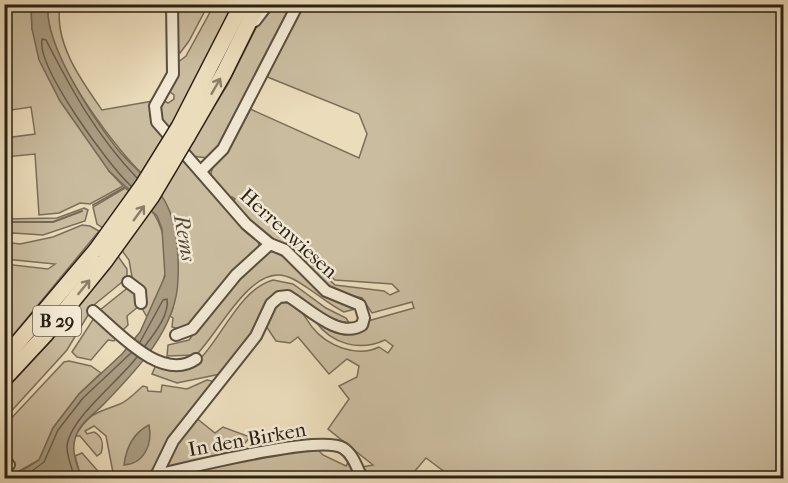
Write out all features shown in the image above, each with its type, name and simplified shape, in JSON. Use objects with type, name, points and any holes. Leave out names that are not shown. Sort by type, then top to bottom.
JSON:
[{"type":"highway","name":"B 29","points":[[4,359],[101,255],[152,196],[242,4]]},
{"type":"highway","name":"B 29","points":[[183,132],[246,30],[258,4]]},
{"type":"highway","name":"B 29","points":[[4,379],[45,335],[101,255]]},
{"type":"street","name":"Herrenwiesen","points":[[156,477],[173,441],[256,336],[271,304],[279,297],[288,296],[350,330],[362,326],[364,318],[360,305],[326,291],[285,250],[270,244],[246,224],[157,122],[154,106],[173,74],[172,4]]},
{"type":"street","points":[[246,30],[268,4]]},
{"type":"street","points":[[201,171],[223,149],[298,4]]},
{"type":"street","points":[[176,335],[192,329],[236,274],[270,244]]},
{"type":"street","points":[[128,282],[140,291],[141,303]]},
{"type":"street","points":[[93,311],[120,334],[165,366],[179,367],[196,359]]},
{"type":"street","name":"In den Birken","points":[[156,477],[292,447],[329,443],[343,448],[353,459],[362,478]]},
{"type":"shaded area","points":[[4,5],[31,5],[32,29],[109,171],[123,186],[90,204],[80,203],[59,213],[39,215],[35,154],[5,157],[5,138],[35,134],[31,107],[5,111]]},
{"type":"shaded area","points":[[48,5],[60,5],[59,19],[65,47],[78,74],[102,110],[153,101],[150,116],[164,136],[141,173],[96,118],[66,70],[49,24]]},
{"type":"shaded area","points":[[175,5],[208,5],[180,53],[176,51]]},
{"type":"shaded area","points":[[214,5],[235,5],[169,129],[158,114],[161,99],[168,103],[174,99],[174,95],[167,90],[177,63],[186,56]]},
{"type":"shaded area","points":[[272,5],[296,5],[217,152],[208,158],[191,156],[185,152],[227,86],[256,28]]},
{"type":"shaded area","points":[[301,5],[783,5],[783,478],[444,478],[446,473],[426,458],[409,478],[162,478],[171,473],[315,447],[323,455],[346,466],[351,458],[356,468],[373,465],[328,429],[349,399],[339,386],[357,377],[359,366],[347,359],[329,374],[298,337],[290,343],[276,341],[266,326],[274,305],[293,304],[318,334],[334,345],[352,351],[379,347],[388,353],[393,346],[385,340],[375,344],[347,344],[329,335],[315,321],[316,319],[344,333],[357,333],[368,321],[414,308],[412,302],[372,313],[362,298],[332,291],[294,251],[299,252],[335,285],[384,291],[390,295],[399,291],[392,284],[335,280],[298,248],[272,240],[246,220],[233,202],[235,199],[232,197],[229,199],[210,178],[214,161],[248,108],[359,158],[367,134],[359,114],[265,76]]},
{"type":"shaded area","points":[[183,157],[248,234],[258,241],[260,249],[195,322],[179,329],[172,327],[173,318],[170,316],[173,308],[175,279],[175,235],[167,208],[159,195]]},
{"type":"shaded area","points":[[125,188],[129,191],[103,228],[97,224],[93,207]]},
{"type":"shaded area","points":[[84,208],[88,210],[85,221],[43,235],[13,233],[5,235],[5,219],[57,218]]},
{"type":"shaded area","points":[[149,208],[159,222],[162,231],[166,251],[166,270],[155,303],[147,317],[143,310],[144,295],[132,277],[129,260],[120,248]]},
{"type":"shaded area","points":[[82,225],[99,231],[5,345],[5,264],[48,269],[55,264],[5,259],[5,242],[20,244],[53,237]]},
{"type":"shaded area","points":[[269,251],[292,263],[327,297],[349,304],[355,309],[344,312],[292,278],[272,276],[259,281],[247,291],[196,355],[167,356],[168,345],[189,340],[227,287]]},
{"type":"shaded area","points":[[117,255],[127,269],[127,278],[94,305],[67,350],[5,418],[5,390],[63,327]]},
{"type":"shaded area","points":[[273,280],[293,284],[326,308],[346,318],[350,324],[325,317],[290,293],[281,291],[274,294],[267,302],[254,332],[225,373],[177,383],[152,374],[156,365],[199,360],[250,293]]},
{"type":"shaded area","points":[[130,286],[135,290],[139,306],[127,316],[128,325],[122,331],[100,310]]},
{"type":"shaded area","points":[[94,318],[118,336],[114,341],[108,340],[91,360],[77,357],[72,352]]},
{"type":"shaded area","points":[[64,362],[91,366],[101,373],[79,394],[53,428],[39,460],[19,471],[19,475],[4,478],[4,426]]},
{"type":"shaded area","points":[[207,380],[212,381],[212,388],[169,442],[149,478],[114,478],[106,436],[94,426],[85,431],[87,434],[94,432],[101,438],[102,450],[97,456],[80,436],[75,436],[90,418],[123,403],[143,386],[147,387],[148,391],[161,392],[162,385],[187,389]]},
{"type":"shaded area","points":[[195,417],[215,433],[223,427],[250,437],[235,455],[167,469],[168,464],[165,460]]},
{"type":"shaded area","points":[[82,453],[104,478],[81,478],[75,456]]},
{"type":"water","points":[[31,5],[48,5],[53,39],[71,78],[115,146],[161,195],[173,220],[176,240],[178,279],[176,297],[170,315],[163,332],[141,363],[116,392],[86,420],[77,433],[74,449],[81,478],[28,478],[23,470],[39,460],[53,428],[79,394],[122,354],[140,332],[165,276],[162,229],[157,216],[109,171],[60,101],[39,60],[32,29]]},
{"type":"water","points":[[149,425],[150,439],[142,457],[131,464],[124,465],[131,442],[143,428]]},
{"type":"waterway","points":[[93,205],[125,187]]},
{"type":"waterway","points":[[4,222],[53,222],[82,211]]},
{"type":"water label","name":"Rems","points":[[185,238]]}]
